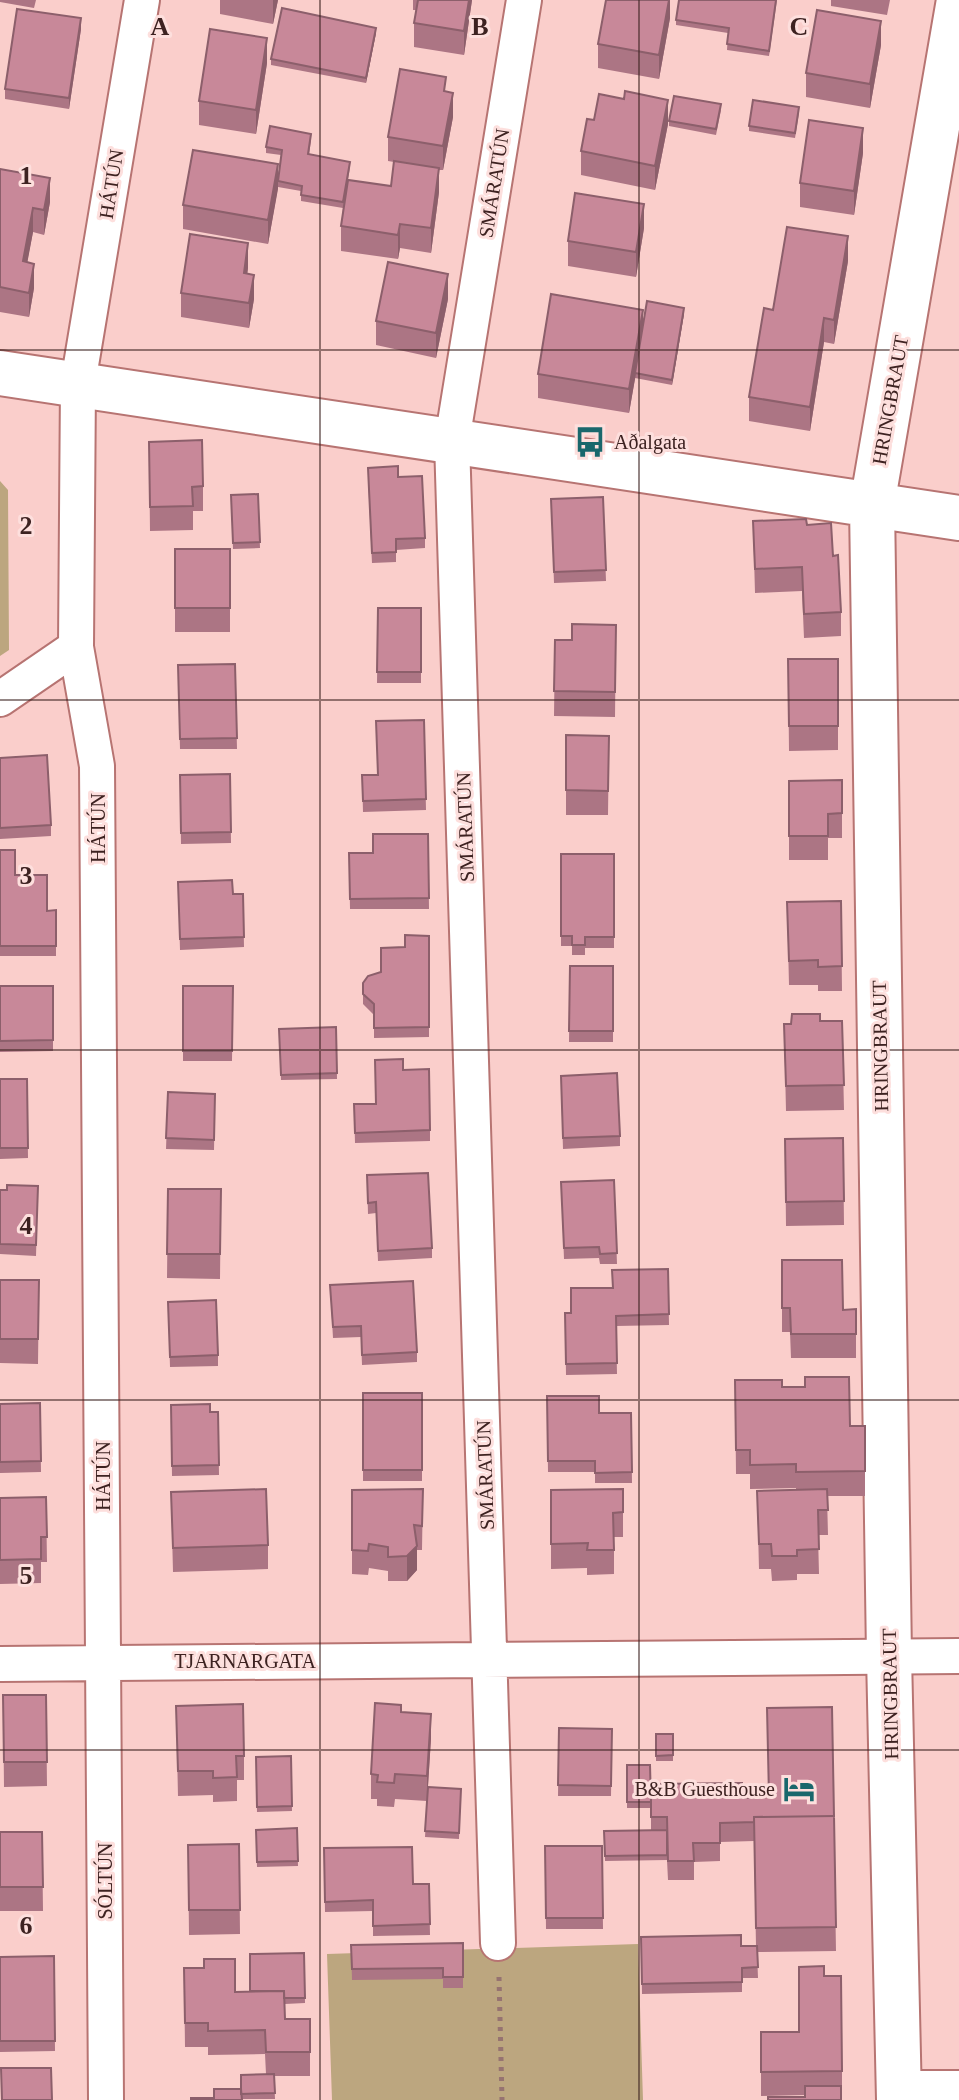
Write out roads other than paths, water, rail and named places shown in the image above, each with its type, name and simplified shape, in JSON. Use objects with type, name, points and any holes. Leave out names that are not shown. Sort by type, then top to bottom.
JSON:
[{"type":"main road","name":"HRINGBRAUT","points":[[899,2094],[889,1656],[872,505],[959,0]]},
{"type":"main road","points":[[0,373],[959,518]]},
{"type":"street","name":"HÁTÚN","points":[[104,1663],[97,766],[76,647],[78,383],[142,0]]},
{"type":"street","name":"SMÁRATÚN","points":[[491,1660],[452,441],[524,0]]},
{"type":"street","points":[[0,699],[76,647]]},
{"type":"street","name":"TJARNARGATA","points":[[0,1664],[959,1656]]},
{"type":"street","points":[[491,1660],[498,1943]]},
{"type":"street","name":"SÓLTÚN","points":[[104,1663],[106,2100]]},
{"type":"street","points":[[899,2094],[959,2088]]},
{"type":"place","name":"Aðalgata","points":[[590,442]]},
{"type":"place","name":"B&B Guesthouse","points":[[799,1789]]}]
